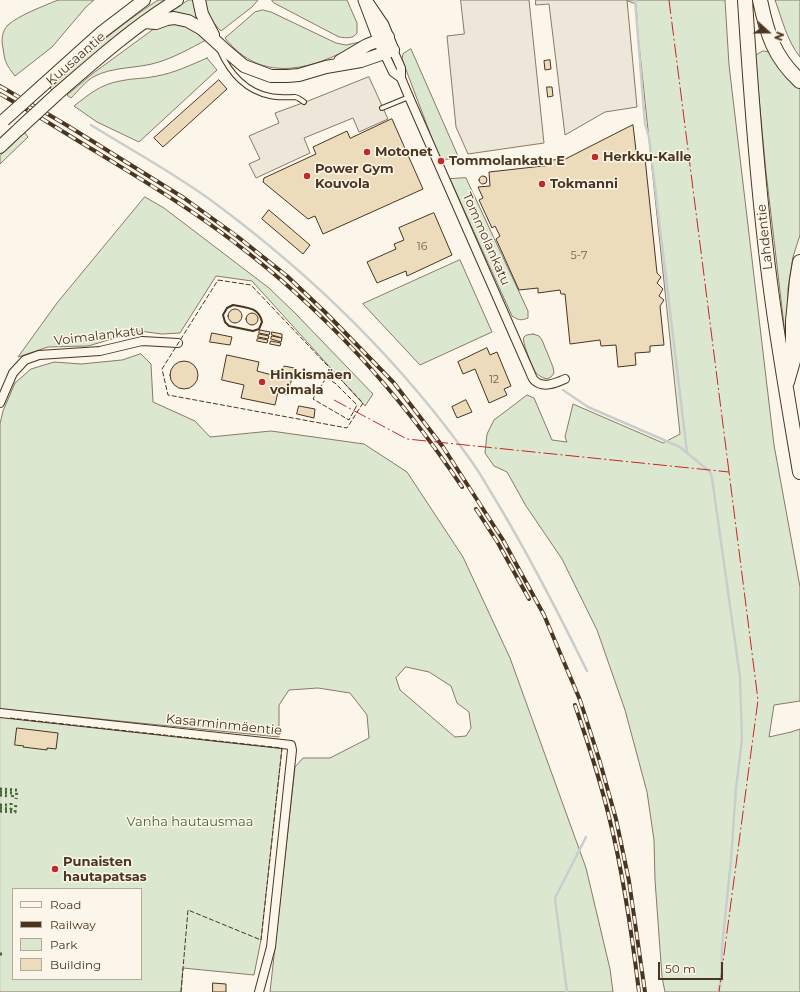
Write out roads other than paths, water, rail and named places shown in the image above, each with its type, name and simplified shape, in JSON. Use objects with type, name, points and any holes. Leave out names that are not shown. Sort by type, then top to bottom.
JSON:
[{"type":"highway","name":"Lahdentie","points":[[745,0],[750,96],[771,288],[800,472]]},
{"type":"highway","points":[[760,0],[774,47],[783,63],[800,81]]},
{"type":"highway","points":[[786,388],[793,361],[794,314],[800,262]]},
{"type":"main road","name":"Kuusaantie","points":[[2,122],[102,32],[144,0]]},
{"type":"main road","name":"Kuusaantie","points":[[0,147],[106,51],[176,0]]},
{"type":"main road","points":[[199,0],[202,14],[216,42]]},
{"type":"main road","points":[[144,22],[156,23],[174,18],[188,21],[202,29],[244,66],[271,76],[299,75],[326,67],[339,62],[361,48],[383,39]]},
{"type":"main road","points":[[326,67],[361,61],[388,51]]},
{"type":"street","name":"Tommolankatu","points":[[365,0],[379,18],[383,39],[388,51],[393,72],[401,78],[534,381],[550,385],[565,379]]},
{"type":"street","name":"Voimalankatu","points":[[0,403],[13,373],[25,360],[39,355],[100,351],[142,341],[178,343]]},
{"type":"street","name":"Kasarminmäentie","points":[[0,713],[291,745],[292,750],[271,947],[259,992]]},
{"type":"lane","points":[[216,42],[228,66],[242,83],[260,93],[270,96],[295,97],[304,102]]},
{"type":"lane","points":[[382,108],[409,97]]},
{"type":"waterway","points":[[635,0],[645,124],[649,137],[687,452]]},
{"type":"waterway","points":[[91,125],[183,181],[249,229],[319,289],[385,355],[445,425],[472,462],[533,566],[587,671]]},
{"type":"waterway","points":[[563,390],[588,407],[680,447],[710,472],[712,478],[740,677],[742,739],[736,788],[731,860],[722,947],[721,981],[718,992]]},
{"type":"waterway","points":[[567,992],[555,898],[586,837]]},
{"type":"railway","points":[[0,86],[184,198],[238,237],[287,276],[325,312],[394,383],[443,447],[503,540],[544,615],[580,700],[616,819],[629,881],[645,992]]},
{"type":"railway","points":[[0,94],[183,206],[234,242],[267,268],[299,296],[358,355],[413,419],[462,487]]},
{"type":"railway","points":[[476,509],[498,543],[529,599]]},
{"type":"railway","points":[[575,705],[598,777],[615,842],[627,906],[639,992]]},
{"type":"place","name":"Motonet","points":[[367,152]]},
{"type":"place","name":"Herkku-Kalle","points":[[595,157]]},
{"type":"place","name":"Tommolankatu E","points":[[441,161]]},
{"type":"place","name":"Power Gym Kouvola","points":[[307,176]]},
{"type":"place","name":"Tokmanni","points":[[542,184]]},
{"type":"place","name":"Hinkismäen voimala","points":[[262,382]]},
{"type":"place","name":"Punaisten hautapatsas","points":[[55,869]]},
{"type":"park label","name":"Vanha hautausmaa","points":[[190,822]]}]
